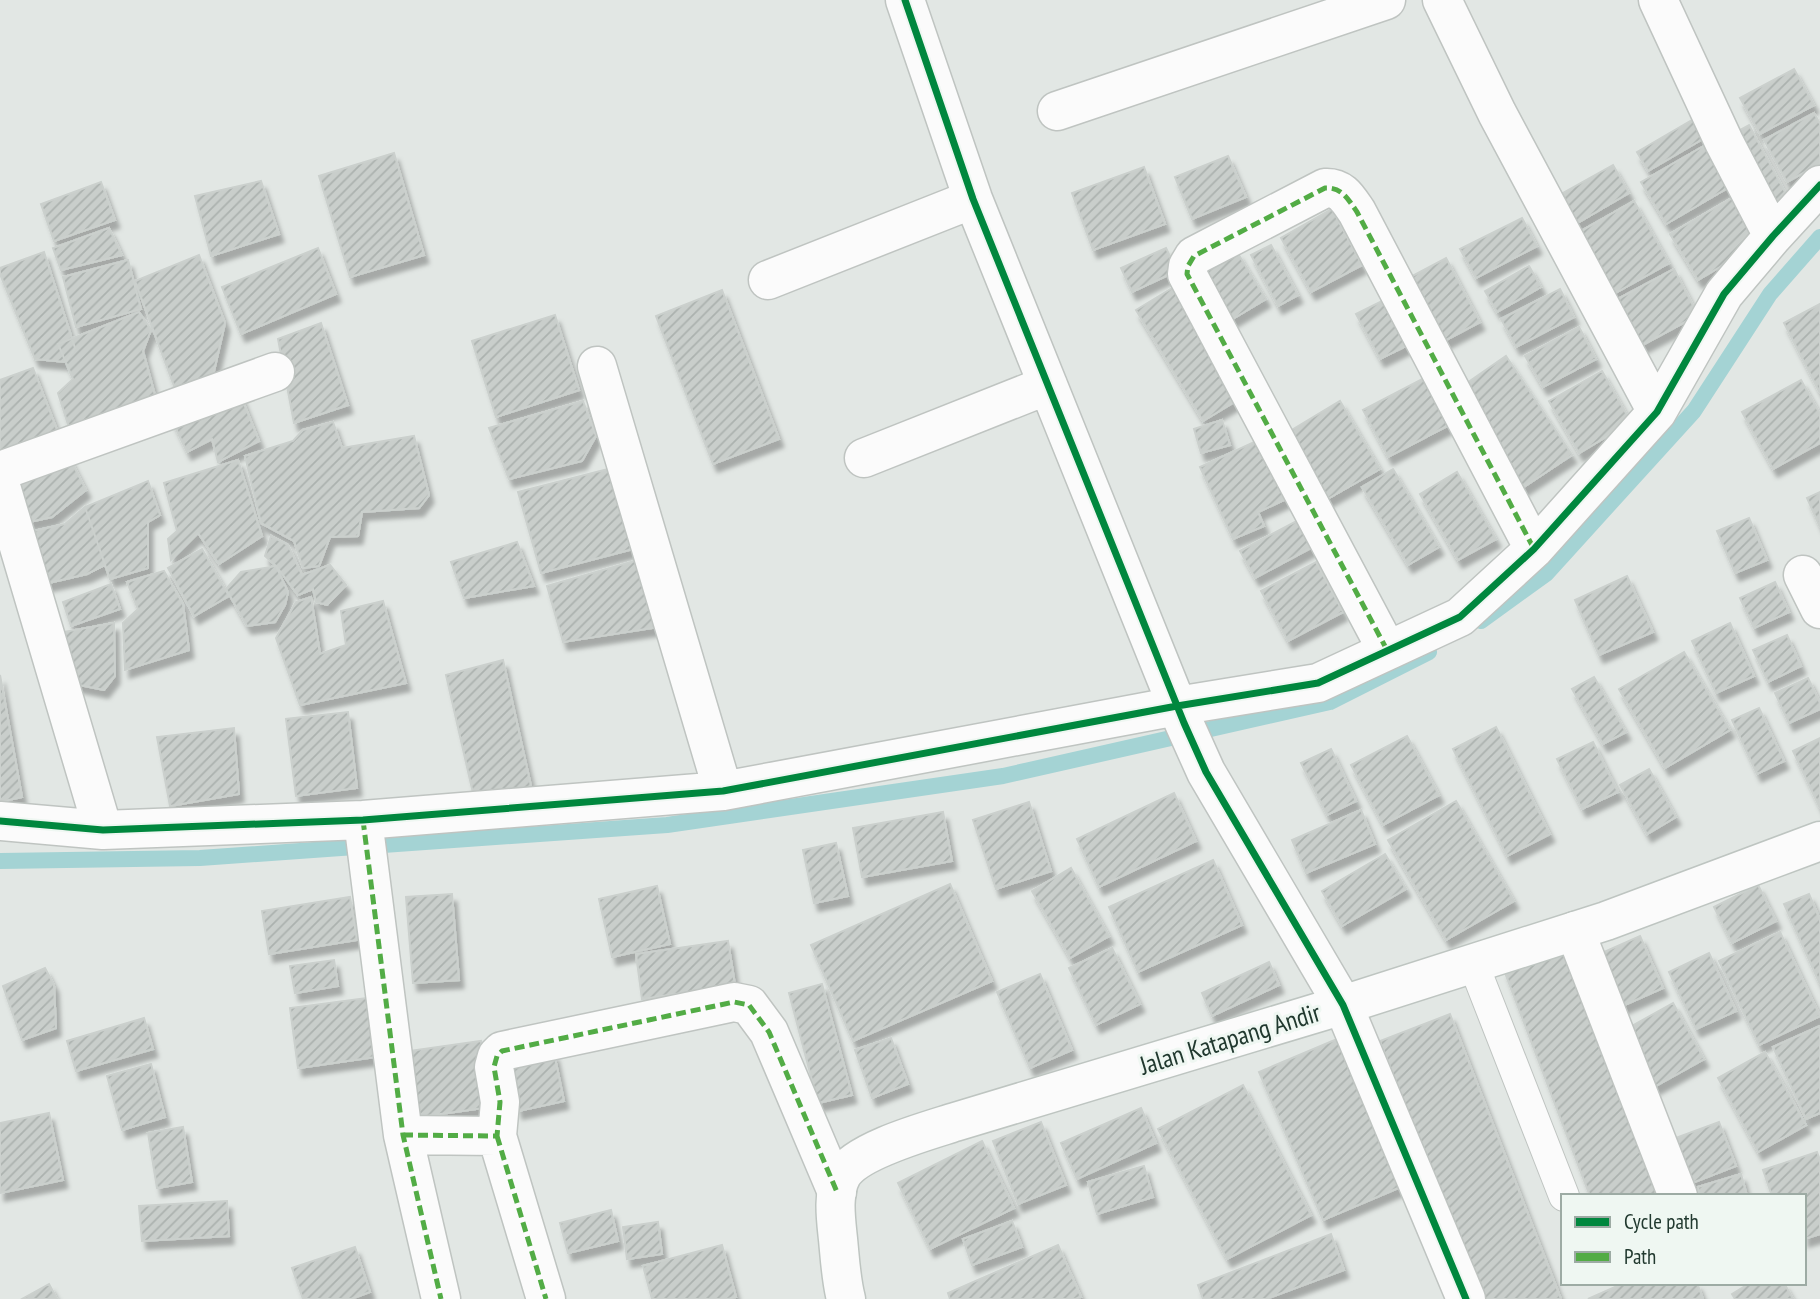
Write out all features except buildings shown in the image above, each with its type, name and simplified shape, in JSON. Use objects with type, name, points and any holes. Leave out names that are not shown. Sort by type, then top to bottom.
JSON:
[{"type":"street","points":[[905,0],[973,199],[1181,715],[1206,772],[1343,1005],[1466,1299]]},
{"type":"street","points":[[1057,111],[1386,0]]},
{"type":"street","points":[[1442,0],[1497,113],[1657,412]]},
{"type":"street","points":[[1658,0],[1724,142],[1773,236]]},
{"type":"street","points":[[0,821],[103,830],[365,840],[723,791],[1181,715],[1318,683],[1460,617],[1534,549],[1657,412],[1724,294],[1820,186]]},
{"type":"street","points":[[1387,650],[1187,274],[1194,256],[1325,188],[1334,187],[1340,191],[1357,212],[1534,549]]},
{"type":"street","points":[[768,280],[973,199]]},
{"type":"street","points":[[597,366],[723,791]]},
{"type":"street","points":[[0,471],[275,372]]},
{"type":"street","points":[[864,458],[1048,385]]},
{"type":"street","points":[[0,483],[103,830]]},
{"type":"street","points":[[1803,575],[1820,609]]},
{"type":"street","points":[[365,840],[404,1135],[441,1299]]},
{"type":"street","name":"Jalan Katapang Andir","points":[[836,1192],[843,1174],[860,1159],[892,1143],[1574,931],[1820,841]]},
{"type":"street","points":[[1574,931],[1677,1194]]},
{"type":"street","points":[[546,1299],[497,1136],[500,1102],[494,1067],[497,1056],[502,1051],[734,1002],[749,1005],[769,1032],[836,1192],[836,1219],[846,1299]]},
{"type":"street","points":[[404,1135],[497,1136]]},
{"type":"lane","points":[[1473,963],[1563,1194]]},
{"type":"waterway","points":[[1481,621],[1546,574],[1694,411],[1770,294],[1820,237]]},
{"type":"waterway","points":[[0,861],[200,858],[667,825],[1003,776],[1330,702],[1429,652]]},
{"type":"marked path","points":[[1387,650],[1187,274],[1194,256],[1325,188],[1344,195],[1357,212],[1534,549]]},
{"type":"marked path","points":[[363,820],[403,1135],[441,1299]]},
{"type":"marked path","points":[[403,1135],[497,1136],[500,1102],[494,1067],[497,1056],[502,1051],[734,1002],[749,1005],[769,1032],[837,1192]]},
{"type":"marked path","points":[[497,1136],[546,1299]]},
{"type":"cycle path","points":[[905,0],[973,199],[1184,723],[1206,772],[1343,1005],[1466,1299]]},
{"type":"cycle path","points":[[0,821],[103,830],[363,820],[723,791],[1177,706],[1318,683],[1460,617],[1534,549],[1657,412],[1724,294],[1820,185]]}]
